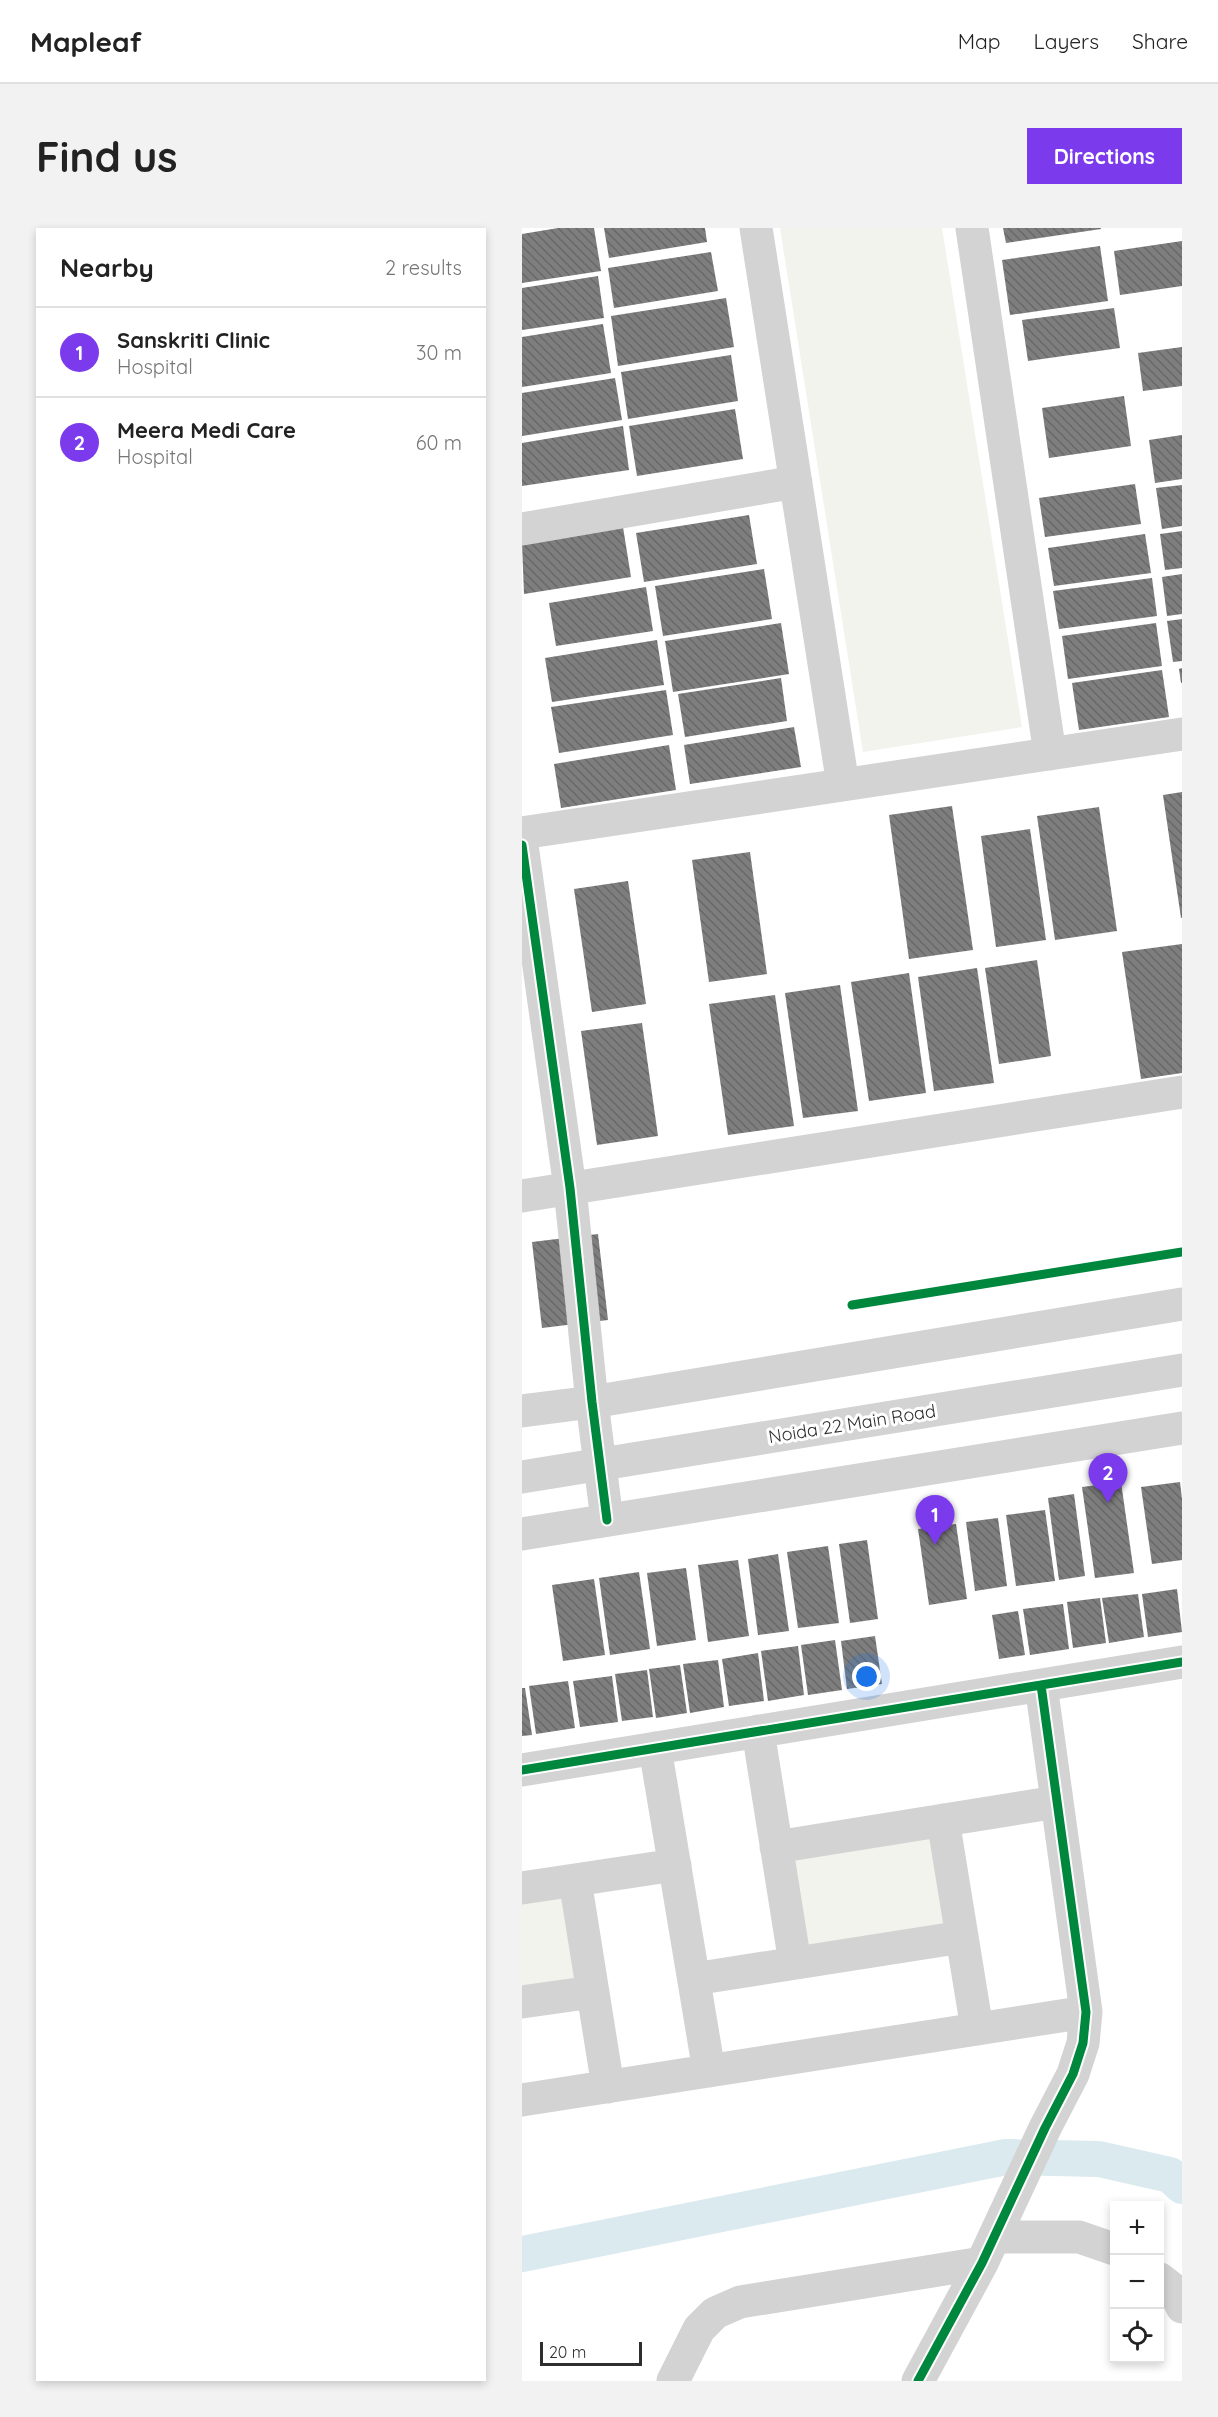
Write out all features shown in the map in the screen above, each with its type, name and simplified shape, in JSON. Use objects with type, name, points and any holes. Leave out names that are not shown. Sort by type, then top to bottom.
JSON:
[{"type":"street","points":[[756,228],[843,785]]},
{"type":"street","points":[[972,228],[1050,754]]},
{"type":"street","points":[[522,529],[796,482]]},
{"type":"street","points":[[522,833],[1182,734]]},
{"type":"street","points":[[522,845],[570,1188],[592,1402],[607,1520]]},
{"type":"street","points":[[522,1196],[1182,1092]]},
{"type":"street","points":[[522,1411],[592,1402],[1182,1304]]},
{"type":"street","name":"Noida 22 Main Road","points":[[522,1477],[1182,1370]]},
{"type":"street","points":[[522,1534],[1182,1428]]},
{"type":"street","points":[[522,1770],[1182,1662]]},
{"type":"street","points":[[918,2381],[994,2237],[1073,2074],[1083,2043],[1086,2012],[1041,1685]]},
{"type":"street","points":[[758,1731],[795,1963]]},
{"type":"street","points":[[655,1748],[710,2071]]},
{"type":"street","points":[[776,1847],[1057,1802]]},
{"type":"street","points":[[943,1820],[977,2029]]},
{"type":"street","points":[[522,1888],[675,1865]]},
{"type":"street","points":[[575,1880],[608,2087]]},
{"type":"street","points":[[694,1979],[962,1936]]},
{"type":"street","points":[[522,2002],[592,1992]]},
{"type":"street","points":[[522,2100],[1086,2012]]},
{"type":"street","points":[[673,2381],[699,2329],[714,2313],[740,2302],[994,2237],[1079,2237],[1110,2248]]},
{"type":"street","points":[[1164,2282],[1174,2290],[1182,2307]]},
{"type":"shaded area","points":[[780,228],[942,228],[1022,727],[863,752]]},
{"type":"shaded area","points":[[937,1828],[953,1930],[801,1954],[785,1852]]},
{"type":"shaded area","points":[[569,1885],[585,1986],[522,1996],[522,1893]]},
{"type":"building","points":[[558,228],[594,228],[601,271],[522,283],[522,234]]},
{"type":"building","points":[[604,228],[705,228],[707,242],[609,258]]},
{"type":"building","points":[[1003,228],[1101,228],[1101,229],[1006,243]]},
{"type":"building","points":[[1182,241],[1182,286],[1120,295],[1114,251]]},
{"type":"building","points":[[1100,246],[1108,301],[1010,315],[1002,260]]},
{"type":"building","points":[[711,252],[718,291],[614,308],[608,268]]},
{"type":"building","points":[[598,276],[604,318],[522,330],[522,288]]},
{"type":"building","points":[[726,298],[734,347],[618,366],[611,316]]},
{"type":"building","points":[[1114,308],[1120,348],[1028,361],[1022,320]]},
{"type":"building","points":[[603,324],[611,373],[522,387],[522,337]]},
{"type":"building","points":[[1182,347],[1182,386],[1143,391],[1138,353]]},
{"type":"building","points":[[731,355],[738,401],[628,419],[621,372]]},
{"type":"building","points":[[615,378],[622,420],[522,436],[522,393]]},
{"type":"building","points":[[1124,396],[1131,446],[1049,458],[1042,408]]},
{"type":"building","points":[[735,409],[743,459],[637,476],[629,426]]},
{"type":"building","points":[[623,426],[629,470],[522,486],[522,443]]},
{"type":"building","points":[[1182,435],[1182,479],[1155,483],[1149,440]]},
{"type":"building","points":[[1135,484],[1141,524],[1045,537],[1039,498]]},
{"type":"building","points":[[1182,485],[1182,526],[1162,529],[1156,488]]},
{"type":"building","points":[[749,515],[757,564],[644,582],[636,533]]},
{"type":"building","points":[[623,527],[631,577],[524,594],[522,543]]},
{"type":"building","points":[[1182,531],[1182,568],[1165,570],[1160,534]]},
{"type":"building","points":[[1145,534],[1151,573],[1054,586],[1048,548]]},
{"type":"building","points":[[764,569],[772,619],[663,636],[655,586]]},
{"type":"building","points":[[1182,574],[1182,614],[1167,616],[1162,577]]},
{"type":"building","points":[[1152,578],[1157,616],[1059,629],[1053,591]]},
{"type":"building","points":[[646,587],[653,631],[556,646],[549,603]]},
{"type":"building","points":[[1182,619],[1182,661],[1173,662],[1167,621]]},
{"type":"building","points":[[781,623],[789,674],[673,692],[665,641]]},
{"type":"building","points":[[1156,623],[1162,666],[1068,679],[1062,636]]},
{"type":"building","points":[[657,640],[664,685],[552,702],[545,658]]},
{"type":"building","points":[[1182,668],[1182,683],[1181,683],[1179,669]]},
{"type":"building","points":[[1162,670],[1169,717],[1079,730],[1072,683]]},
{"type":"building","points":[[781,678],[787,721],[685,737],[678,694]]},
{"type":"building","points":[[666,690],[673,735],[559,753],[551,707]]},
{"type":"building","points":[[794,727],[801,767],[690,784],[684,745]]},
{"type":"building","points":[[669,745],[676,790],[561,808],[554,764]]},
{"type":"building","points":[[1182,792],[1182,918],[1181,918],[1163,795]]},
{"type":"building","points":[[952,806],[973,950],[909,959],[889,815]]},
{"type":"building","points":[[1099,807],[1117,931],[1055,940],[1037,816]]},
{"type":"building","points":[[1030,829],[1046,940],[996,947],[981,836]]},
{"type":"building","points":[[750,852],[767,974],[709,982],[692,860]]},
{"type":"building","points":[[628,881],[646,1004],[592,1012],[574,889]]},
{"type":"building","points":[[1182,944],[1182,1073],[1141,1079],[1122,952]]},
{"type":"building","points":[[1037,960],[1051,1056],[999,1064],[985,968]]},
{"type":"building","points":[[977,968],[994,1083],[934,1091],[918,977]]},
{"type":"building","points":[[909,973],[926,1093],[869,1101],[851,982]]},
{"type":"building","points":[[840,985],[858,1111],[803,1118],[785,993]]},
{"type":"building","points":[[775,995],[794,1126],[728,1135],[709,1004]]},
{"type":"building","points":[[642,1023],[658,1136],[597,1145],[581,1031]]},
{"type":"building","points":[[598,1234],[608,1320],[542,1328],[532,1242]]},
{"type":"building","points":[[1121,1482],[1134,1573],[1095,1578],[1082,1487]]},
{"type":"building","points":[[1180,1482],[1182,1560],[1152,1564],[1141,1487]]},
{"type":"building","points":[[1074,1494],[1085,1576],[1059,1580],[1048,1498]]},
{"type":"building","points":[[1045,1510],[1055,1581],[1016,1586],[1006,1515]]},
{"type":"building","points":[[998,1518],[1007,1586],[975,1591],[966,1522]]},
{"type":"building","points":[[956,1524],[967,1599],[929,1605],[918,1529]]},
{"type":"building","points":[[867,1540],[878,1619],[850,1623],[839,1544]]},
{"type":"building","points":[[828,1546],[839,1623],[798,1628],[787,1552]]},
{"type":"building","points":[[778,1554],[789,1631],[758,1635],[748,1559]]},
{"type":"building","points":[[738,1560],[749,1636],[708,1642],[698,1565]]},
{"type":"building","points":[[686,1568],[696,1640],[657,1646],[647,1573]]},
{"type":"building","points":[[639,1572],[650,1649],[610,1655],[599,1578]]},
{"type":"building","points":[[594,1579],[605,1655],[563,1661],[552,1585]]},
{"type":"building","points":[[1177,1589],[1182,1632],[1148,1637],[1142,1594]]},
{"type":"building","points":[[1138,1594],[1144,1637],[1109,1643],[1102,1598]]},
{"type":"building","points":[[1100,1598],[1106,1643],[1073,1648],[1067,1602]]},
{"type":"building","points":[[1063,1604],[1069,1649],[1030,1655],[1023,1609]]},
{"type":"building","points":[[1018,1611],[1025,1655],[999,1659],[992,1615]]},
{"type":"building","points":[[875,1636],[882,1684],[847,1689],[841,1641]]},
{"type":"building","points":[[835,1640],[842,1690],[808,1695],[801,1645]]},
{"type":"building","points":[[798,1646],[804,1695],[768,1701],[761,1651]]},
{"type":"building","points":[[758,1653],[764,1701],[729,1706],[722,1659]]},
{"type":"building","points":[[718,1660],[724,1707],[690,1713],[683,1664]]},
{"type":"building","points":[[680,1665],[687,1713],[656,1718],[649,1669]]},
{"type":"building","points":[[647,1670],[653,1717],[622,1721],[615,1674]]},
{"type":"building","points":[[612,1676],[618,1722],[580,1727],[573,1681]]},
{"type":"building","points":[[568,1681],[575,1728],[536,1734],[529,1686]]},
{"type":"building","points":[[522,1688],[525,1688],[532,1735],[522,1736]]},
{"type":"waterway","points":[[522,2254],[1006,2157],[1099,2159],[1170,2175],[1182,2186]]},
{"type":"cycle path","points":[[522,845],[570,1188],[592,1402],[607,1520]]},
{"type":"cycle path","points":[[852,1305],[1182,1252]]},
{"type":"cycle path","points":[[522,1770],[1182,1662]]},
{"type":"cycle path","points":[[918,2381],[982,2263],[1045,2128],[1073,2074],[1083,2043],[1086,2012],[1041,1685]]},
{"type":"place","name":"Meera Medi Care","points":[[1108,1503]]},
{"type":"place","name":"Sanskriti Clinic","points":[[935,1545]]}]
